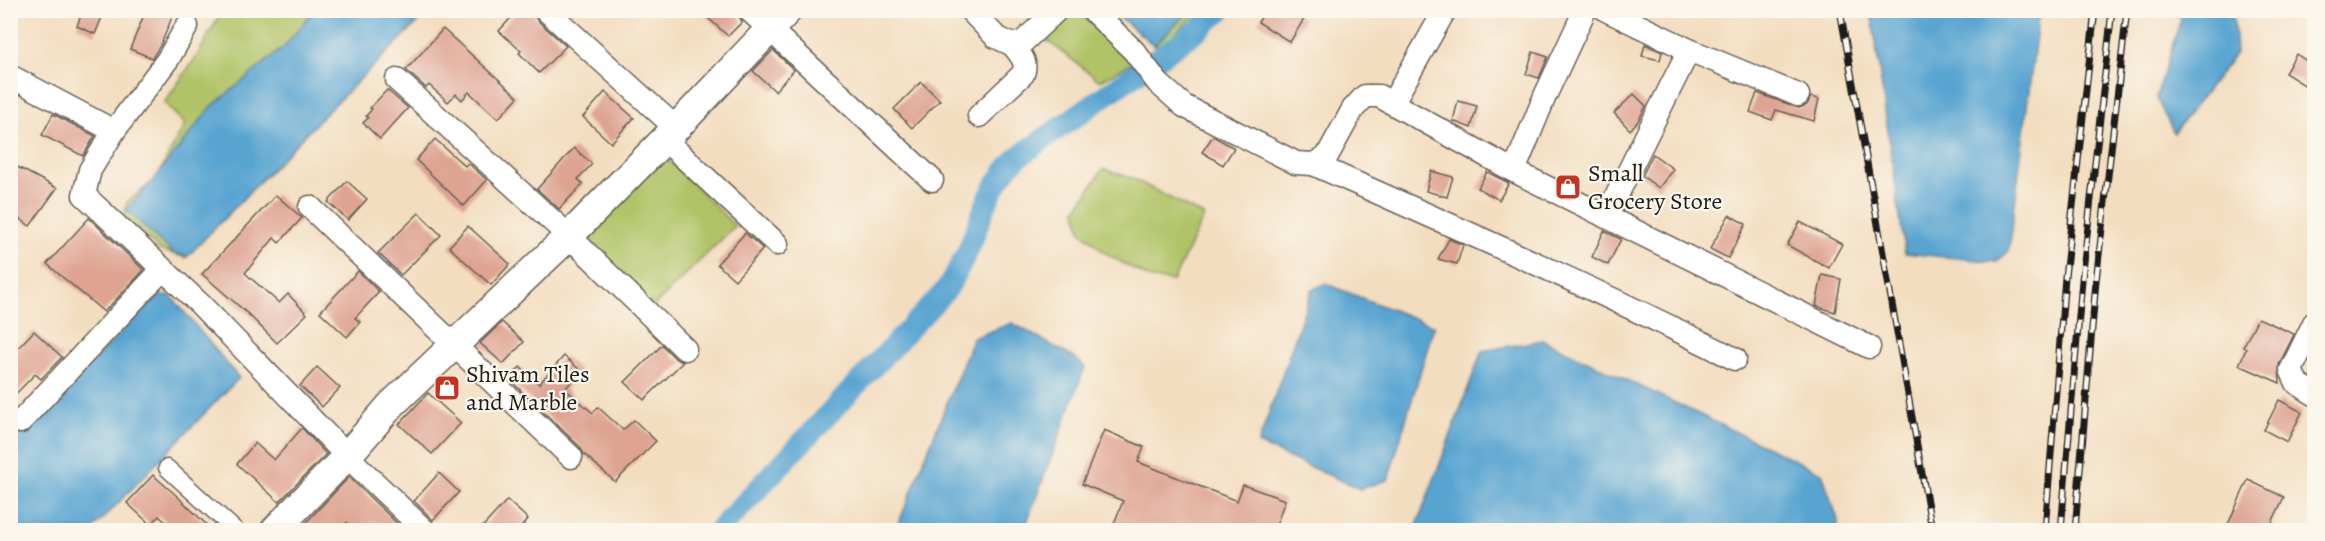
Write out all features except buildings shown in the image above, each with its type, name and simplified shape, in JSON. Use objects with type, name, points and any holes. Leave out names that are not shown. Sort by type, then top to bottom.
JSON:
[{"type":"street","points":[[546,10],[671,134],[777,244]]},
{"type":"street","points":[[749,10],[779,20],[932,180]]},
{"type":"street","points":[[970,10],[996,37],[1013,45],[1024,59],[1026,66],[1023,74],[979,116]]},
{"type":"street","points":[[1013,45],[1024,41],[1058,10]]},
{"type":"street","points":[[1092,10],[1134,51],[1158,83],[1184,106],[1199,115],[1296,163],[1313,164],[1582,285],[1676,329],[1735,360]]},
{"type":"street","points":[[1393,102],[1445,10]]},
{"type":"street","points":[[1514,171],[1545,96],[1585,10]]},
{"type":"street","points":[[1606,10],[1689,50],[1798,95]]},
{"type":"street","points":[[275,531],[347,456],[391,405],[569,236],[671,134],[779,20]]},
{"type":"street","points":[[187,26],[168,59],[114,131],[90,170],[84,195],[245,349],[347,456],[424,531]]},
{"type":"street","points":[[1606,217],[1689,50]]},
{"type":"street","points":[[10,76],[114,131]]},
{"type":"street","points":[[397,80],[569,236],[685,349]]},
{"type":"street","points":[[1313,164],[1326,158],[1359,102],[1379,96],[1514,171],[1869,347]]},
{"type":"street","points":[[310,207],[571,457]]},
{"type":"street","points":[[14,423],[162,270]]},
{"type":"street","points":[[2314,323],[2291,370],[2297,382],[2314,394]]},
{"type":"street","points":[[167,468],[235,531]]},
{"type":"green space","points":[[222,11],[429,11],[328,111],[186,258],[160,250],[124,218],[127,202],[156,179],[185,124],[164,103],[197,56]]},
{"type":"green space","points":[[1070,11],[1076,11],[1135,61],[1100,81],[1040,35]]},
{"type":"green space","points":[[1112,11],[1200,11],[1161,46],[1154,45]]},
{"type":"green space","points":[[664,155],[735,226],[653,307],[582,236]]},
{"type":"green space","points":[[1103,169],[1132,178],[1204,216],[1173,281],[1151,279],[1105,253],[1081,231],[1076,210]]},
{"type":"water","points":[[313,11],[429,11],[324,115],[188,256],[174,254],[126,210],[156,177],[210,108],[285,46]]},
{"type":"water","points":[[1112,11],[1190,11],[1154,45]]},
{"type":"water","points":[[1871,11],[2039,11],[2009,251],[1997,262],[1905,253]]},
{"type":"water","points":[[2179,11],[2233,11],[2236,53],[2174,133],[2156,98],[2180,22]]},
{"type":"water","points":[[1326,284],[1434,326],[1388,480],[1360,489],[1258,444],[1312,289]]},
{"type":"water","points":[[158,296],[171,296],[239,378],[92,530],[14,530],[10,526],[10,443]]},
{"type":"water","points":[[1012,323],[1075,358],[1085,367],[1024,530],[896,530],[973,338]]},
{"type":"water","points":[[1543,340],[1822,473],[1838,520],[1838,530],[1419,530],[1417,525],[1482,351]]},
{"type":"waterway","points":[[719,530],[947,289],[967,253],[993,190],[1017,158],[1199,29],[1221,10]]},
{"type":"railway","points":[[1840,10],[1932,530]]},
{"type":"railway","points":[[2045,530],[2065,277],[2095,10]]},
{"type":"railway","points":[[2061,530],[2082,280],[2112,10]]},
{"type":"railway","points":[[2075,530],[2096,281],[2127,10]]},
{"type":"place","name":"Small Grocery Store","points":[[1568,187]]},
{"type":"place","name":"Shivam Tiles and Marble","points":[[447,388]]}]
